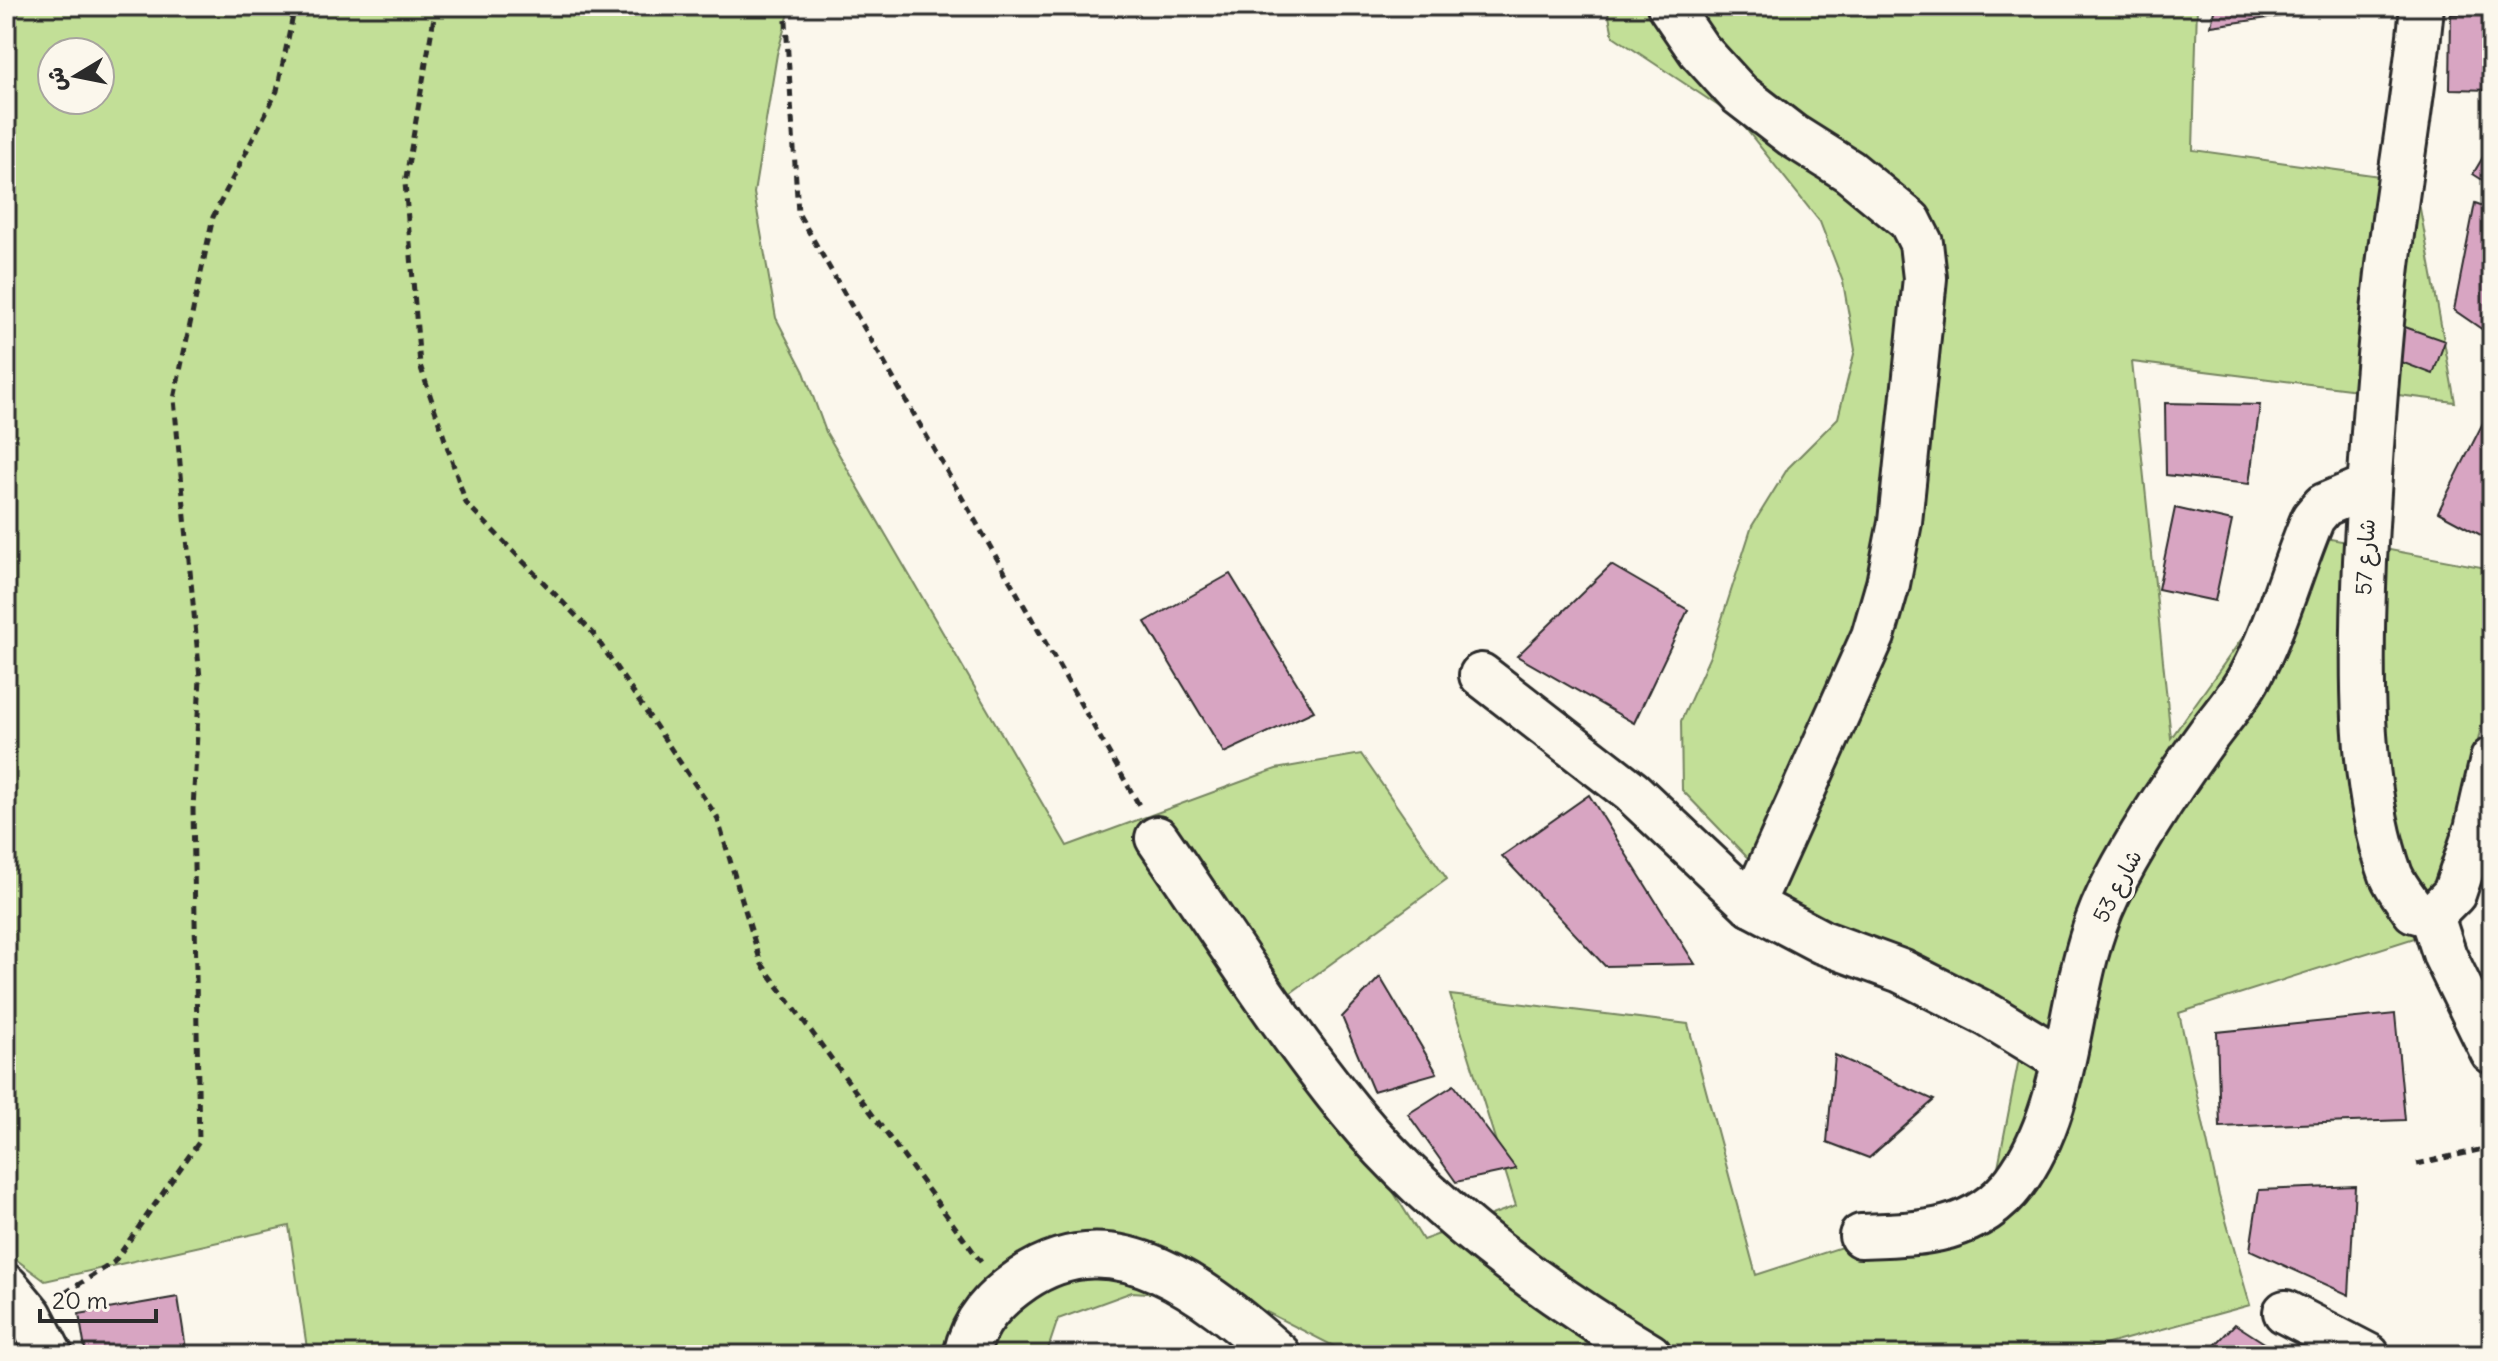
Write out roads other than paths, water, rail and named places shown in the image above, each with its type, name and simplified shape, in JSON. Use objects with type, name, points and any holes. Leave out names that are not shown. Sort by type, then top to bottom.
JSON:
[{"type":"main road","points":[[966,1355],[970,1336],[993,1299],[1058,1260],[1099,1253],[1127,1258],[1160,1270],[1258,1348]]},
{"type":"main road","points":[[18,1301],[50,1355]]},
{"type":"street","points":[[1669,6],[1699,50],[1739,94],[1792,135],[1849,171],[1910,221],[1921,243],[1925,278],[1900,522],[1888,584],[1873,636],[1752,905]]},
{"type":"street","name":"شارع 57","points":[[2422,6],[2409,127],[2385,284],[2369,486],[2362,626],[2364,708],[2375,812],[2392,877],[2414,911],[2432,916]]},
{"type":"street","name":"شارع 53","points":[[1861,1236],[1932,1234],[1964,1222],[1990,1206],[2014,1184],[2032,1154],[2052,1103],[2090,938],[2109,894],[2180,777],[2250,677],[2313,518],[2324,505],[2369,486]]},
{"type":"street","points":[[1481,675],[1632,792],[1752,905],[1822,942],[1868,957],[1938,990],[1988,1015],[2062,1060]]},
{"type":"street","points":[[2492,759],[2476,829],[2454,894],[2432,916],[2445,956],[2492,1052]]},
{"type":"street","points":[[1157,838],[1306,1054],[1351,1112],[1396,1162],[1487,1242],[1588,1318],[1650,1355]]},
{"type":"street","points":[[2285,1312],[2368,1355]]}]
